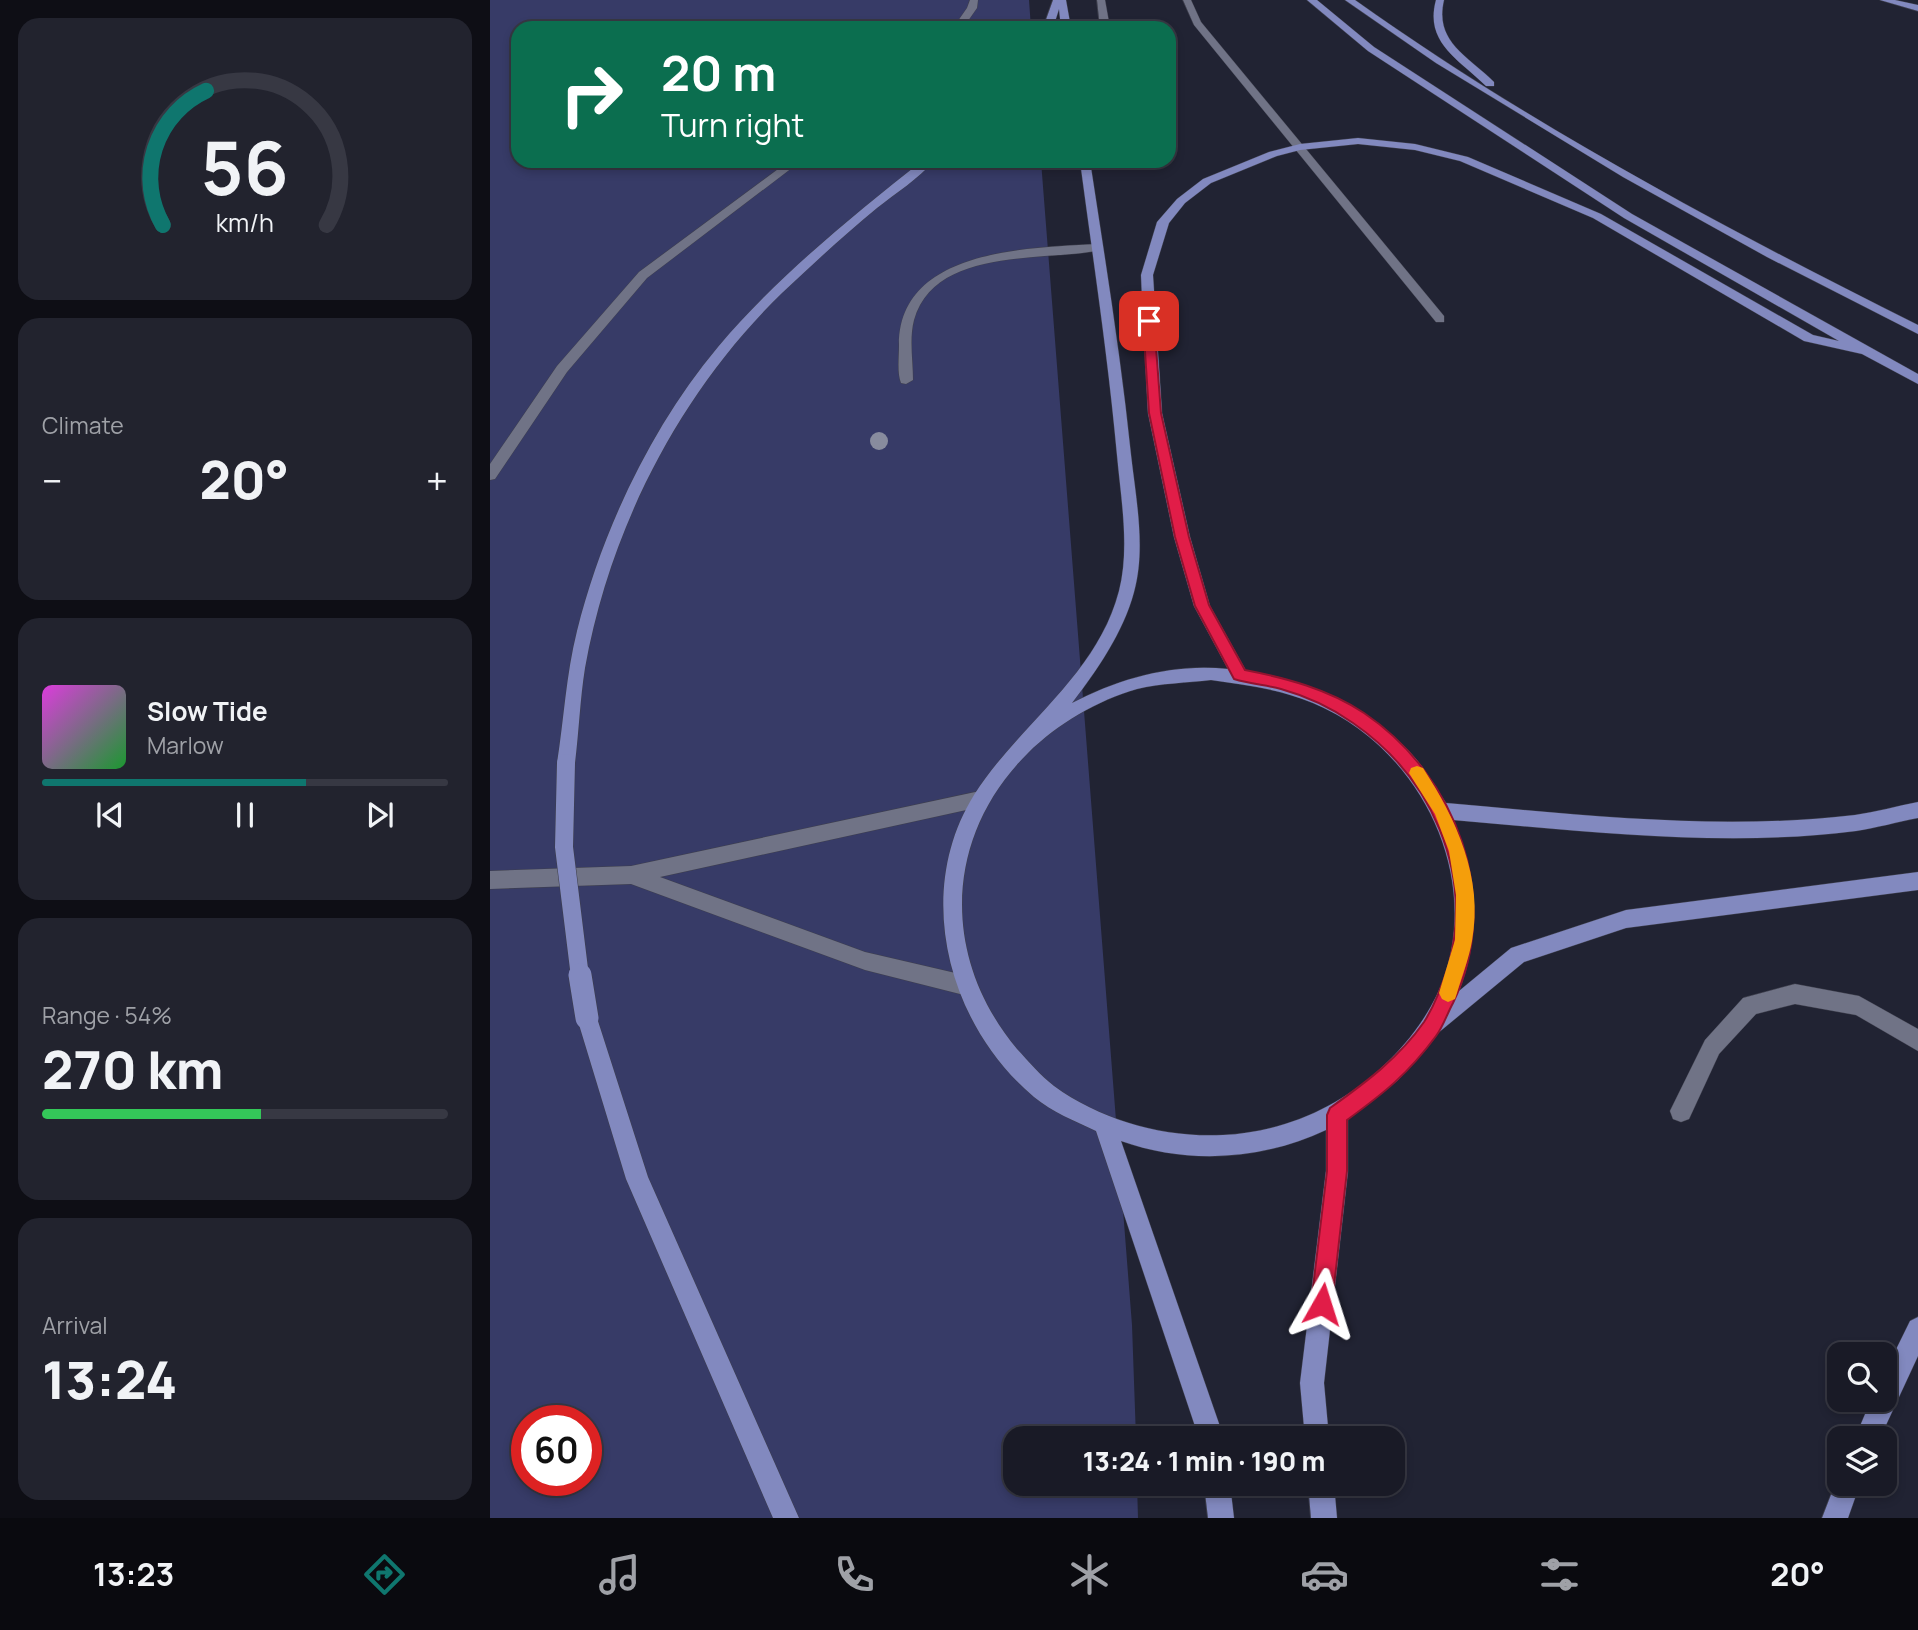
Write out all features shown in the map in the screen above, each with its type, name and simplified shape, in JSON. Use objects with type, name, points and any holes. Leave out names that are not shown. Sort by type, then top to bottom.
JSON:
[{"type":"main road","points":[[1051,21],[1059,0]]},
{"type":"main road","points":[[1059,0],[1064,21]]},
{"type":"main road","points":[[1311,0],[1371,49],[1628,216],[1918,380]]},
{"type":"main road","points":[[1349,0],[1429,55],[1610,167],[1777,260],[1918,330]]},
{"type":"main road","points":[[1440,0],[1435,17],[1447,46],[1489,83],[1496,97]]},
{"type":"main road","points":[[1884,0],[1918,8]]},
{"type":"main road","points":[[1240,675],[1202,606],[1182,537],[1155,413],[1147,275],[1163,222],[1181,201],[1207,181],[1243,164],[1300,147],[1358,141],[1415,147],[1464,159],[1597,216],[1809,338],[1862,350]]},
{"type":"main road","points":[[786,1518],[637,1179],[587,1018],[573,937],[564,847],[566,763],[577,668],[594,600],[637,491],[700,380],[742,330],[801,270],[921,168]]},
{"type":"main road","points":[[1086,168],[1122,427],[1131,520],[1127,592],[1101,648],[1037,733],[1005,764],[980,799],[962,842],[951,888],[952,937],[964,985],[995,1042],[1043,1091],[1105,1126],[1151,1140],[1199,1147],[1247,1143],[1294,1133],[1337,1115],[1391,1076],[1431,1028],[1518,955],[1626,919],[1918,881]]},
{"type":"main road","points":[[1037,733],[1072,709],[1111,691],[1142,682],[1196,674],[1240,675],[1281,683],[1320,697],[1358,717],[1391,743],[1412,767],[1441,811],[1457,851],[1465,895],[1464,940],[1452,985],[1431,1028]]},
{"type":"main road","points":[[1441,811],[1653,829],[1765,828],[1856,823],[1918,810]]},
{"type":"main road","points":[[1316,1426],[1312,1383],[1337,1171],[1337,1115]]},
{"type":"main road","points":[[1105,1126],[1207,1426]]},
{"type":"main road","points":[[1897,1374],[1918,1329]]},
{"type":"main road","points":[[1218,1496],[1221,1518]]},
{"type":"main road","points":[[1322,1496],[1324,1518]]},
{"type":"main road","points":[[1835,1518],[1843,1496]]},
{"type":"lane","points":[[963,21],[974,0]]},
{"type":"lane","points":[[1101,0],[1104,21]]},
{"type":"lane","points":[[1187,0],[1197,23],[1440,319]]},
{"type":"lane","points":[[490,475],[562,369],[643,275],[786,168]]},
{"type":"lane","points":[[906,380],[908,318],[919,294],[943,275],[984,260],[1025,253],[1097,248]]},
{"type":"lane","points":[[490,880],[631,875],[980,799]]},
{"type":"lane","points":[[631,875],[865,961],[964,985]]},
{"type":"lane","points":[[1681,1111],[1712,1047],[1750,1005],[1795,994],[1859,1006],[1918,1041]]},
{"type":"shaded area","points":[[490,0],[1029,0],[1030,21],[511,21],[511,168],[1042,168],[1132,1325],[1136,1426],[1003,1426],[1003,1496],[1137,1496],[1138,1518],[490,1518]]},
{"type":"slow traffic","points":[[1417,773],[1441,811],[1457,851],[1465,895],[1464,940],[1448,993]]},
{"type":"route","points":[[1149,321],[1155,413],[1182,537],[1202,606],[1240,675],[1281,683],[1320,697],[1358,717],[1391,743],[1419,775],[1441,811],[1457,851],[1465,895],[1464,940],[1452,985],[1431,1028],[1391,1076],[1337,1115],[1337,1171],[1322,1304]]}]
